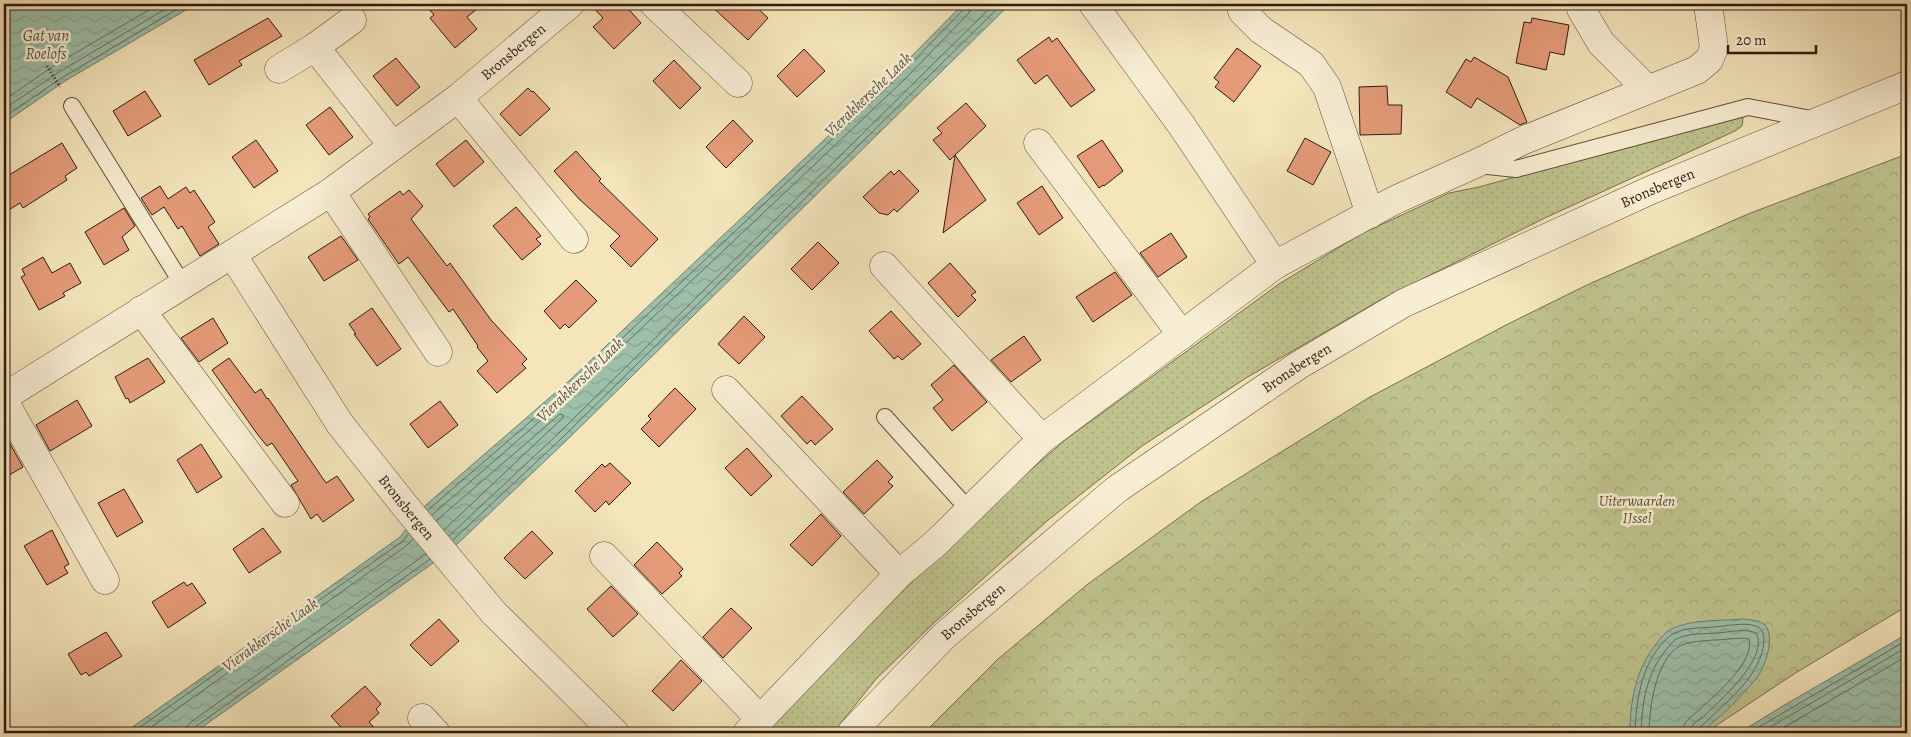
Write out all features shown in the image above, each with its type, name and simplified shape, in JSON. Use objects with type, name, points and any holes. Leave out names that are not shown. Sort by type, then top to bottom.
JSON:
[{"type":"street","name":"Bronsbergen","points":[[4,396],[331,192],[458,98],[570,4]]},
{"type":"street","points":[[654,4],[738,83]]},
{"type":"street","points":[[1093,4],[1182,126],[1275,266]]},
{"type":"street","points":[[1241,4],[1242,11],[1262,30],[1311,64],[1327,87],[1370,214]]},
{"type":"street","points":[[1581,4],[1581,9],[1601,43],[1647,89]]},
{"type":"street","points":[[604,556],[754,726],[899,574],[936,543],[1042,440],[1275,266],[1395,200],[1524,140],[1696,70],[1709,60],[1714,48],[1708,4]]},
{"type":"street","points":[[279,69],[315,47],[352,20]]},
{"type":"street","points":[[315,47],[393,146]]},
{"type":"street","name":"Bronsbergen","points":[[851,733],[944,636],[1117,489],[1299,365],[1412,299],[1651,190],[1907,85]]},
{"type":"street","points":[[458,98],[574,239]]},
{"type":"street","points":[[1038,143],[1182,335]]},
{"type":"street","points":[[331,192],[438,352]]},
{"type":"street","name":"Bronsbergen","points":[[232,254],[340,424],[405,506],[493,612],[615,733]]},
{"type":"street","points":[[884,266],[1042,440]]},
{"type":"street","points":[[141,310],[285,503]]},
{"type":"street","points":[[726,390],[899,574]]},
{"type":"street","points":[[4,401],[105,580]]},
{"type":"lane","points":[[72,106],[183,285]]},
{"type":"lane","points":[[1475,164],[1516,169],[1748,107],[1818,120]]},
{"type":"lane","points":[[885,417],[969,510]]},
{"type":"green space","points":[[1734,116],[1743,118],[1742,126],[1735,131],[1547,217],[1382,299],[1246,378],[1142,446],[1047,521],[935,622],[876,679],[833,733],[763,733],[852,640],[994,502],[1065,440],[1279,284],[1361,234],[1449,193],[1479,187]]},
{"type":"green space","name":"Uiterwaarden IJssel","points":[[1907,154],[1907,606],[1797,672],[1705,733],[924,733],[998,659],[1088,584],[1202,501],[1370,397],[1508,324],[1589,284],[1748,214]]},
{"type":"water","name":"Gat van Roelofs","points":[[4,4],[196,4],[65,81],[4,123]]},
{"type":"water","name":"Vierakkersche Laak","points":[[963,4],[1010,4],[566,441],[454,547],[194,733],[124,733],[400,537],[420,510],[570,380],[896,72]]},
{"type":"water","points":[[1743,619],[1763,623],[1768,630],[1769,643],[1765,663],[1760,673],[1732,705],[1713,723],[1699,732],[1677,734],[1630,733],[1631,709],[1639,674],[1650,653],[1665,633],[1671,629],[1688,624]]},
{"type":"water","points":[[1907,634],[1907,733],[1739,733],[1781,707]]},
{"type":"building","points":[[425,4],[483,4],[467,17],[477,29],[455,48],[430,18],[434,15]]},
{"type":"building","points":[[590,4],[624,4],[641,23],[614,49],[593,27],[603,18]]},
{"type":"building","points":[[709,4],[753,4],[768,18],[748,40]]},
{"type":"building","points":[[268,18],[282,36],[239,61],[242,65],[209,85],[194,60]]},
{"type":"building","points":[[1532,18],[1569,25],[1564,55],[1550,52],[1546,70],[1516,63],[1524,22],[1531,23]]},
{"type":"building","points":[[1049,37],[1052,42],[1057,38],[1095,90],[1071,107],[1047,75],[1035,84],[1017,60]]},
{"type":"building","points":[[1237,48],[1261,66],[1234,102],[1215,87],[1219,82],[1214,78]]},
{"type":"building","points":[[804,49],[825,71],[797,97],[777,76]]},
{"type":"building","points":[[1474,57],[1508,77],[1527,122],[1520,125],[1477,98],[1471,108],[1446,92],[1466,59],[1471,62]]},
{"type":"building","points":[[396,58],[420,87],[397,106],[373,76]]},
{"type":"building","points":[[674,60],[701,88],[680,109],[653,81]]},
{"type":"building","points":[[1387,86],[1388,105],[1402,105],[1401,134],[1360,135],[1359,87]]},
{"type":"building","points":[[528,88],[550,109],[520,136],[500,114]]},
{"type":"building","points":[[145,91],[161,116],[128,136],[113,111]]},
{"type":"building","points":[[966,103],[986,126],[950,160],[933,140],[942,133],[937,128]]},
{"type":"building","points":[[330,107],[353,137],[329,155],[306,125]]},
{"type":"building","points":[[733,120],[753,141],[726,168],[706,147]]},
{"type":"building","points":[[1305,138],[1331,152],[1313,185],[1287,171]]},
{"type":"building","points":[[256,140],[278,171],[254,188],[232,157]]},
{"type":"building","points":[[466,140],[484,162],[454,187],[436,164]]},
{"type":"building","points":[[1102,140],[1123,171],[1099,188],[1077,156]]},
{"type":"building","points":[[62,143],[77,168],[65,176],[67,180],[23,208],[20,203],[4,213],[4,178]]},
{"type":"building","points":[[576,151],[601,179],[599,181],[658,239],[631,267],[610,246],[620,236],[579,199],[554,171]]},
{"type":"building","points":[[955,155],[986,200],[943,233]]},
{"type":"building","points":[[899,170],[919,191],[897,212],[894,209],[888,215],[879,213],[863,197],[891,171],[894,175]]},
{"type":"building","points":[[160,186],[168,199],[186,187],[190,193],[194,190],[215,222],[208,227],[219,244],[200,256],[182,226],[178,229],[164,207],[152,215],[141,198]]},
{"type":"building","points":[[1042,186],[1063,218],[1039,235],[1017,203]]},
{"type":"building","points":[[409,190],[423,206],[411,219],[447,266],[450,263],[491,320],[527,359],[522,364],[526,368],[497,393],[477,371],[488,361],[453,309],[449,312],[408,257],[399,264],[368,219],[370,217],[368,214],[400,191],[403,195]]},
{"type":"building","points":[[516,207],[541,236],[536,239],[541,244],[522,260],[493,226]]},
{"type":"building","points":[[124,208],[135,226],[122,237],[129,250],[104,265],[85,232]]},
{"type":"building","points":[[1171,233],[1187,257],[1158,277],[1140,253]]},
{"type":"building","points":[[341,236],[358,260],[324,281],[308,257]]},
{"type":"building","points":[[818,242],[839,263],[812,290],[791,269]]},
{"type":"building","points":[[43,257],[52,273],[70,263],[81,283],[63,293],[65,296],[39,310],[21,277],[25,275],[22,269]]},
{"type":"building","points":[[950,263],[976,292],[971,295],[976,300],[958,317],[928,283]]},
{"type":"building","points":[[1115,272],[1132,295],[1093,322],[1076,297]]},
{"type":"building","points":[[576,280],[597,301],[569,328],[565,324],[560,329],[544,311]]},
{"type":"building","points":[[372,308],[401,349],[377,366],[349,324]]},
{"type":"building","points":[[891,311],[921,344],[902,360],[898,356],[894,359],[869,331]]},
{"type":"building","points":[[744,316],[765,337],[739,364],[718,344]]},
{"type":"building","points":[[213,318],[228,343],[199,362],[181,338]]},
{"type":"building","points":[[1024,336],[1041,360],[1011,382],[991,360]]},
{"type":"building","points":[[148,358],[165,382],[130,403],[115,377]]},
{"type":"building","points":[[229,358],[255,393],[261,389],[268,398],[326,483],[337,476],[354,500],[323,522],[317,514],[311,519],[291,485],[298,481],[272,443],[267,446],[258,435],[212,370]]},
{"type":"building","points":[[954,365],[987,402],[952,431],[933,408],[943,400],[931,385]]},
{"type":"building","points":[[675,388],[696,409],[659,447],[641,429],[651,419],[648,416]]},
{"type":"building","points":[[802,396],[833,429],[815,445],[811,440],[807,444],[781,416]]},
{"type":"building","points":[[77,400],[92,426],[50,451],[36,425]]},
{"type":"building","points":[[440,401],[458,425],[428,448],[410,424]]},
{"type":"building","points":[[9,442],[23,467],[4,478],[4,445]]},
{"type":"building","points":[[201,444],[222,477],[197,493],[177,460]]},
{"type":"building","points":[[747,448],[772,476],[751,496],[725,468]]},
{"type":"building","points":[[877,460],[893,477],[888,482],[893,486],[864,514],[843,492]]},
{"type":"building","points":[[610,463],[631,483],[609,505],[606,501],[595,512],[575,491],[602,464],[605,467]]},
{"type":"building","points":[[124,489],[143,522],[117,537],[98,503]]},
{"type":"building","points":[[821,514],[841,536],[812,566],[790,545]]},
{"type":"building","points":[[263,528],[281,552],[249,573],[233,549]]},
{"type":"building","points":[[52,530],[69,564],[64,567],[68,573],[47,585],[24,546]]},
{"type":"building","points":[[532,531],[553,553],[525,579],[504,558]]},
{"type":"building","points":[[657,542],[683,569],[679,573],[682,576],[662,594],[634,565]]},
{"type":"building","points":[[184,582],[187,586],[192,583],[206,603],[168,628],[152,602]]},
{"type":"building","points":[[611,586],[638,614],[613,637],[587,609]]},
{"type":"building","points":[[731,608],[752,628],[723,658],[703,637]]},
{"type":"building","points":[[439,619],[459,641],[431,666],[410,645]]},
{"type":"building","points":[[106,632],[122,656],[89,676],[86,672],[81,675],[68,654]]},
{"type":"building","points":[[681,660],[702,681],[673,711],[652,691]]},
{"type":"building","points":[[365,686],[381,704],[376,709],[379,713],[369,722],[379,733],[346,733],[331,716]]}]
